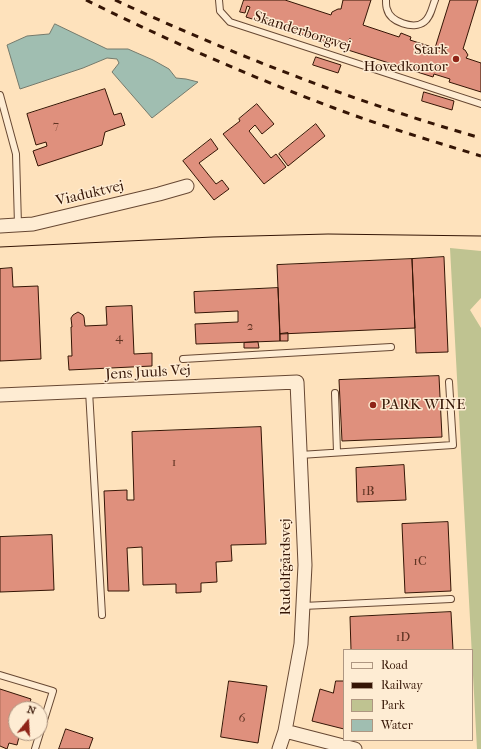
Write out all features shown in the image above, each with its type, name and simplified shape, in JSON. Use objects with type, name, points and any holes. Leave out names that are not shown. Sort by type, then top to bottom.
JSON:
[{"type":"street","name":"Viaduktvej","points":[[0,226],[33,224],[187,186]]},
{"type":"street","name":"Jens Juuls Vej","points":[[0,395],[297,382]]},
{"type":"street","name":"Rudolfgårdsvej","points":[[279,749],[285,731],[301,644],[303,606],[305,565],[297,382]]},
{"type":"street","points":[[285,731],[355,749]]},
{"type":"lane","name":"Skanderborgvej","points":[[219,0],[220,11],[230,22],[481,104]]},
{"type":"lane","points":[[386,0],[387,11],[394,20],[403,24],[414,26],[424,23],[430,15],[435,0]]},
{"type":"lane","points":[[0,95],[16,154],[18,225]]},
{"type":"lane","points":[[183,359],[391,347]]},
{"type":"lane","points":[[300,455],[453,446],[450,382]]},
{"type":"lane","points":[[89,391],[102,615]]},
{"type":"lane","points":[[334,393],[337,452]]},
{"type":"lane","points":[[303,606],[451,599]]},
{"type":"lane","points":[[0,674],[54,691],[35,749]]},
{"type":"green space","points":[[450,248],[481,251],[481,298],[470,310],[481,328],[481,749],[477,749],[473,649],[472,649]]},
{"type":"water","points":[[55,24],[107,49],[128,49],[153,60],[169,69],[176,78],[198,82],[152,118],[112,72],[119,63],[117,59],[107,58],[83,68],[20,89],[7,45],[27,36],[49,34]]},
{"type":"building","points":[[244,0],[285,0],[331,15],[332,12],[341,9],[343,0],[371,0],[363,25],[399,37],[401,33],[411,37],[410,40],[435,48],[450,0],[478,0],[463,49],[468,55],[466,58],[481,63],[481,92],[449,82],[450,79],[434,74],[433,77],[348,50],[351,39],[349,39],[347,46],[333,41],[332,44],[246,17],[250,7],[247,6],[245,13],[240,12]]},
{"type":"building","points":[[316,57],[341,65],[338,73],[313,65]]},
{"type":"building","points":[[105,89],[114,115],[121,113],[125,125],[105,132],[102,145],[38,166],[33,151],[47,146],[46,142],[36,145],[27,114]]},
{"type":"building","points":[[424,92],[454,101],[452,110],[422,101]]},
{"type":"building","points":[[257,104],[274,124],[262,134],[255,125],[249,131],[271,158],[276,154],[286,167],[264,184],[223,134],[240,121],[239,119]]},
{"type":"building","points":[[316,124],[325,136],[288,166],[279,154]]},
{"type":"building","points":[[211,139],[218,149],[199,163],[216,184],[222,180],[229,189],[214,200],[183,161]]},
{"type":"building","points":[[444,257],[448,352],[416,353],[412,259]]},
{"type":"building","points":[[412,259],[415,328],[280,334],[277,265]]},
{"type":"building","points":[[12,268],[13,287],[38,286],[41,359],[0,361],[0,269]]},
{"type":"building","points":[[278,288],[280,341],[196,344],[195,324],[238,322],[238,311],[195,313],[194,292]]},
{"type":"building","points":[[132,306],[134,354],[152,353],[152,366],[69,370],[68,356],[72,356],[71,318],[73,315],[78,312],[83,315],[85,326],[107,325],[106,307]]},
{"type":"building","points":[[288,333],[288,341],[280,341],[280,334]]},
{"type":"building","points":[[258,342],[259,348],[244,348],[244,343]]},
{"type":"building","points":[[439,376],[442,437],[342,441],[339,380]]},
{"type":"building","points":[[261,427],[266,544],[231,545],[232,561],[216,562],[217,582],[201,583],[201,592],[176,593],[176,584],[143,585],[142,547],[127,548],[129,591],[108,591],[104,491],[127,490],[127,500],[134,500],[132,432]]},
{"type":"building","points":[[404,465],[406,500],[357,502],[356,468]]},
{"type":"building","points":[[448,522],[451,591],[405,593],[402,524]]},
{"type":"building","points":[[52,535],[54,590],[0,592],[0,537]]},
{"type":"building","points":[[451,612],[453,649],[351,649],[350,617]]},
{"type":"building","points":[[229,681],[267,686],[258,743],[221,737]]},
{"type":"building","points":[[336,681],[343,681],[343,729],[312,721],[320,689],[333,693]]},
{"type":"building","points":[[0,689],[31,699],[30,701],[8,701],[8,741],[18,741],[17,745],[9,743],[7,749],[0,746]]},
{"type":"building","points":[[66,729],[93,738],[89,749],[59,749]]},
{"type":"tram line","points":[[0,247],[213,237],[328,234],[481,236]]},
{"type":"railway","points":[[86,0],[208,57],[302,96],[370,121],[481,156]]},
{"type":"railway","points":[[115,0],[205,40],[295,76],[387,109],[481,138]]},
{"type":"place","name":"Stark Hovedkontor","points":[[456,59]]},
{"type":"place","name":"PARK WINE","points":[[373,405]]}]
